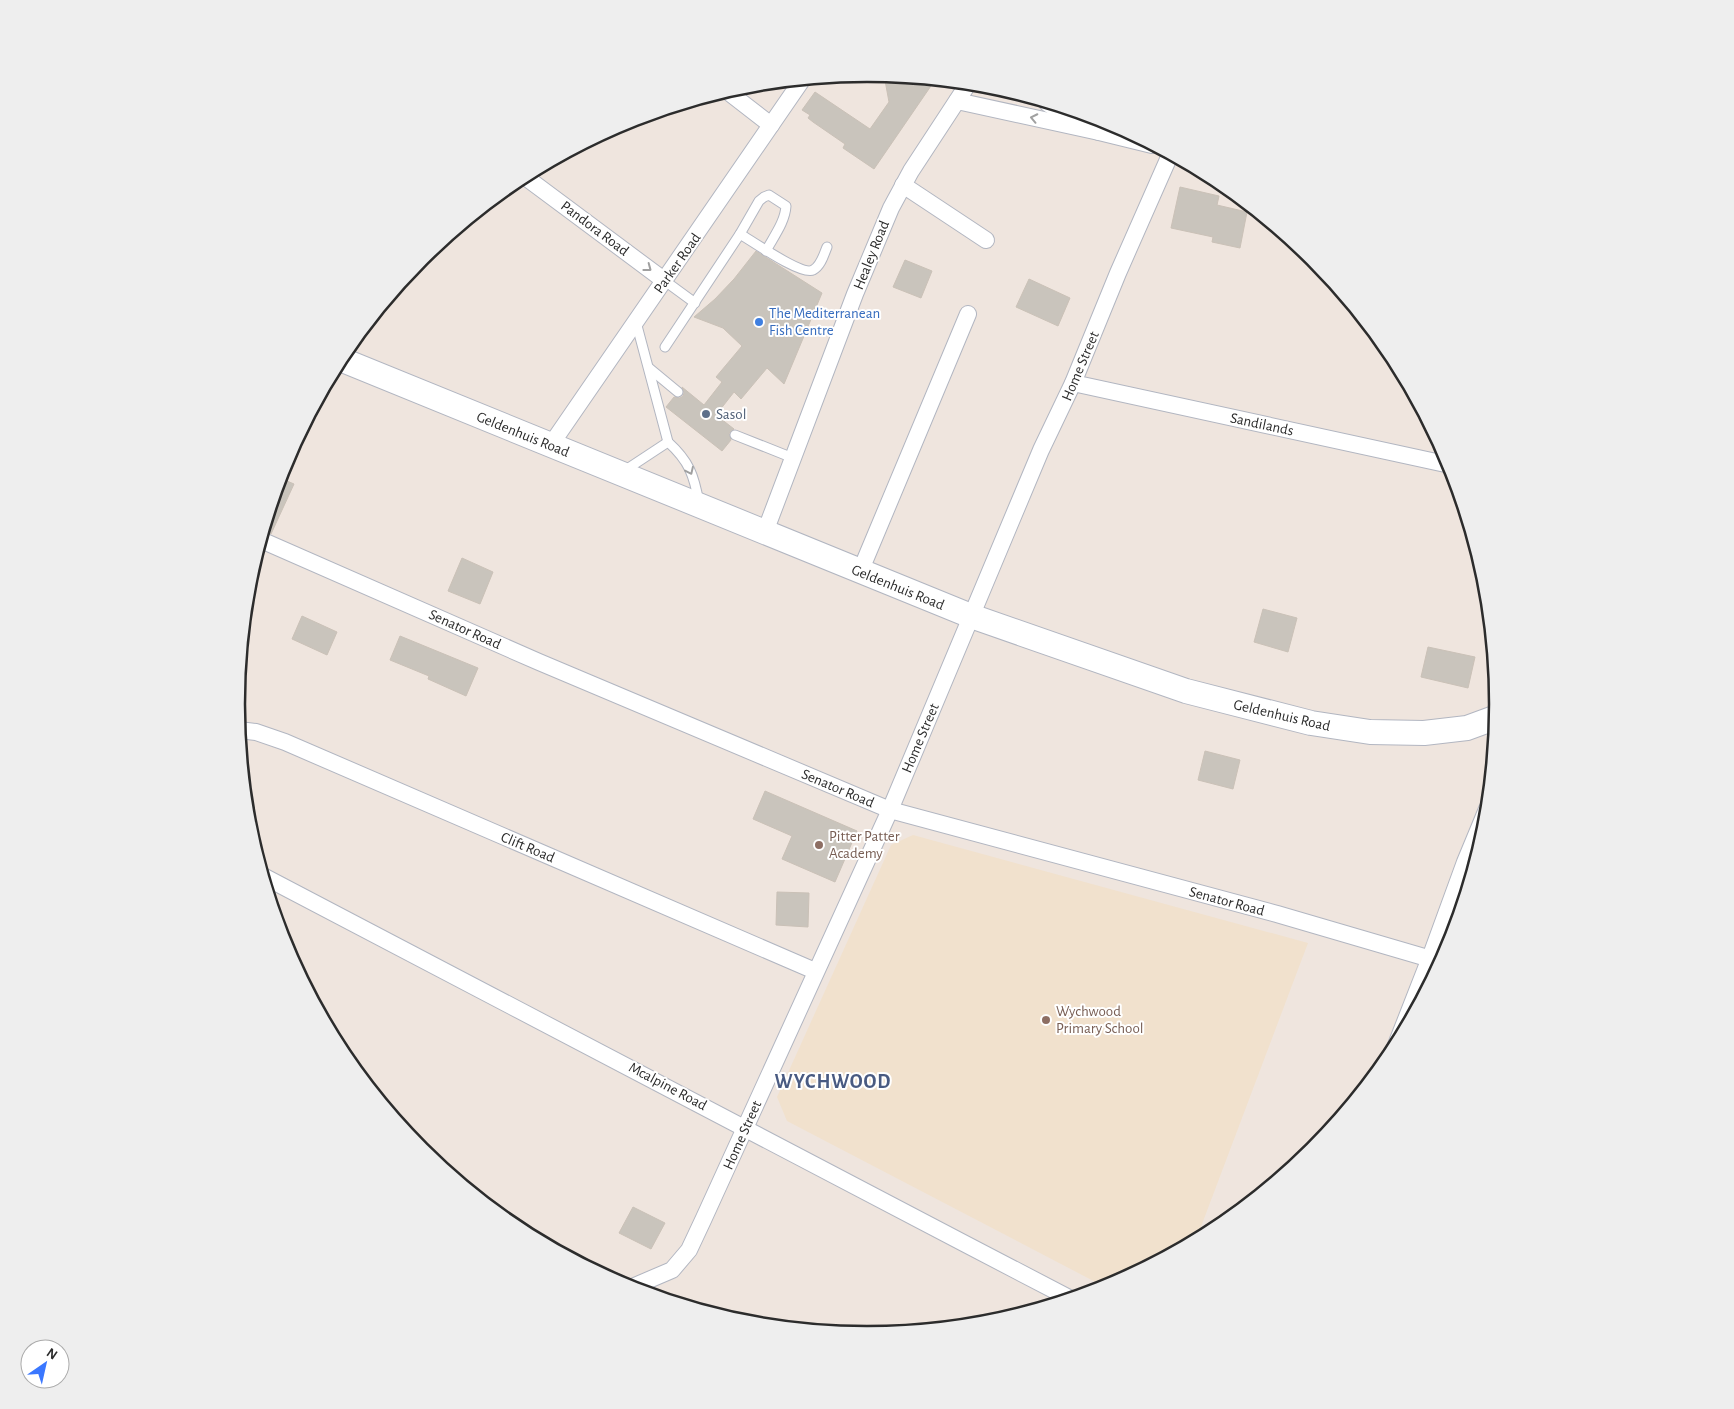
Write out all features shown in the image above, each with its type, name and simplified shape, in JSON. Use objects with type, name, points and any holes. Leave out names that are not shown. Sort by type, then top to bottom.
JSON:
[{"type":"main road","name":"Geldenhuis Road","points":[[348,362],[971,616],[1186,691],[1311,723],[1370,732],[1416,733],[1467,728],[1489,723]]},
{"type":"street","name":"Parker Road","points":[[550,446],[797,87]]},
{"type":"street","name":"Healey Road","points":[[765,532],[855,294],[891,208],[903,185],[964,90]]},
{"type":"street","points":[[735,97],[771,125]]},
{"type":"street","points":[[957,101],[1088,124]]},
{"type":"street","points":[[1066,116],[1074,121],[1087,123]]},
{"type":"street","name":"Home Street","points":[[641,1283],[672,1270],[682,1260],[693,1242],[890,810],[1041,450],[1073,382],[1168,160]]},
{"type":"street","name":"Pandora Road","points":[[531,181],[665,281]]},
{"type":"street","points":[[903,185],[986,240]]},
{"type":"street","points":[[860,572],[968,314]]},
{"type":"street","name":"Sandilands","points":[[1073,382],[1441,463]]},
{"type":"street","name":"Senator Road","points":[[266,542],[539,662],[890,810],[1267,912],[1434,960]]},
{"type":"street","name":"Clift Road","points":[[246,731],[256,732],[294,746],[815,971]]},
{"type":"street","points":[[246,739],[256,732]]},
{"type":"street","points":[[1439,949],[1465,862],[1473,844]]},
{"type":"street","name":"Mcalpine Road","points":[[271,880],[620,1060],[1064,1294]]},
{"type":"lane","points":[[665,347],[740,234],[759,201],[769,196],[786,206],[783,220],[766,251]]},
{"type":"lane","points":[[740,234],[804,272],[813,271],[819,264],[827,247]]},
{"type":"lane","points":[[665,281],[695,303]]},
{"type":"lane","points":[[636,322],[668,442],[689,466],[696,482],[700,506]]},
{"type":"lane","points":[[648,368],[678,392]]},
{"type":"lane","points":[[735,435],[793,458]]},
{"type":"lane","points":[[620,474],[668,442]]},
{"type":"shaded area","name":"Wychwood Primary School","points":[[913,835],[1308,943],[1200,1230],[1142,1262],[1096,1282],[787,1121],[777,1097],[891,845]]},
{"type":"building","points":[[885,83],[931,86],[874,169],[843,148],[845,144],[813,122],[808,118],[810,115],[802,110],[815,92],[870,129],[889,102]]},
{"type":"building","points":[[1180,187],[1219,196],[1217,205],[1247,212],[1240,248],[1212,242],[1213,237],[1171,228]]},
{"type":"building","name":"The Mediterranean Fish Centre","points":[[756,251],[822,293],[784,384],[767,368],[741,399],[734,392],[716,415],[734,429],[729,433],[731,440],[722,451],[666,407],[674,397],[680,398],[683,396],[682,387],[704,405],[722,382],[716,377],[742,346],[723,328],[694,317],[734,279]]},
{"type":"building","points":[[905,260],[932,271],[921,298],[893,287]]},
{"type":"building","points":[[1029,279],[1070,298],[1058,326],[1016,307]]},
{"type":"building","points":[[287,481],[294,484],[271,534],[269,533]]},
{"type":"building","points":[[462,558],[493,572],[480,604],[448,591]]},
{"type":"building","points":[[1263,609],[1297,618],[1288,652],[1254,642]]},
{"type":"building","points":[[302,616],[337,632],[327,655],[292,639]]},
{"type":"building","points":[[400,636],[478,668],[466,696],[428,679],[429,676],[390,660]]},
{"type":"building","points":[[1428,647],[1475,657],[1468,688],[1421,677]]},
{"type":"building","points":[[1205,751],[1240,760],[1233,789],[1198,780]]},
{"type":"building","name":"Pitter Patter Academy","points":[[765,791],[857,831],[835,882],[782,859],[792,836],[753,819]]},
{"type":"building","points":[[777,892],[809,893],[808,927],[776,925]]},
{"type":"building","points":[[633,1207],[665,1223],[651,1249],[619,1233]]},
{"type":"place","name":"The Mediterranean Fish Centre","points":[[759,322]]},
{"type":"place","name":"Sasol","points":[[706,414]]},
{"type":"place","name":"Pitter Patter Academy","points":[[819,845]]},
{"type":"place","name":"Wychwood Primary School","points":[[1046,1020]]},
{"type":"district","name":"WYCHWOOD","points":[[833,1081]]}]
